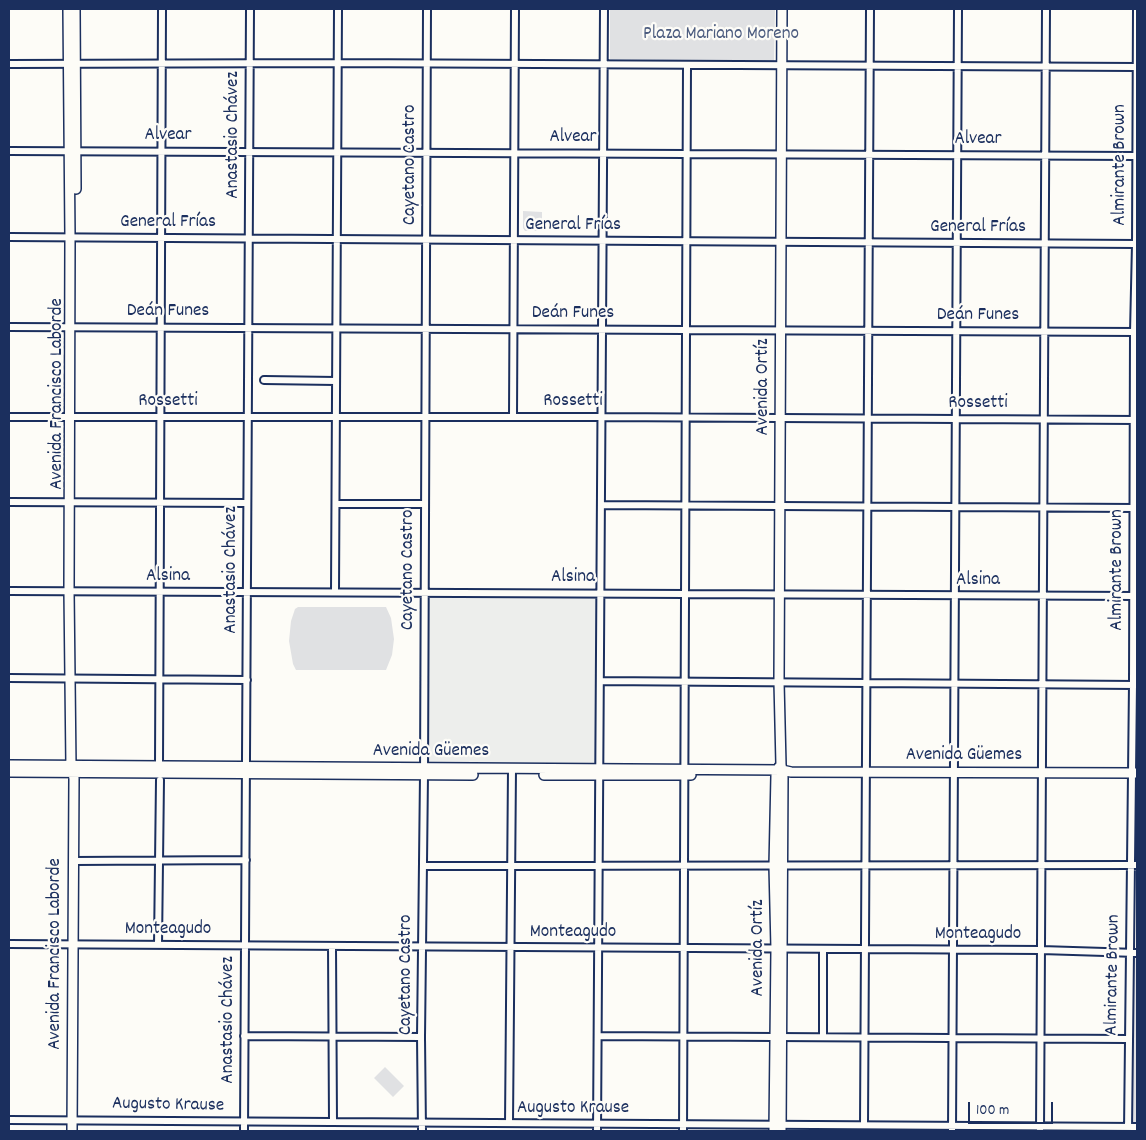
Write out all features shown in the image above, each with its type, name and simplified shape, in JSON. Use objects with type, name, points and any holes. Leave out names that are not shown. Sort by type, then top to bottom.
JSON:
[{"type":"main road","name":"Avenida Francisco Laborde","points":[[68,9],[72,64],[73,151],[71,327],[74,771],[72,1131]]},
{"type":"main road","name":"Avenida Francisco Laborde","points":[[72,64],[75,9]]},
{"type":"main road","name":"Avenida Ortíz","points":[[777,1129],[778,866],[781,771],[779,594],[782,9]]},
{"type":"main road","points":[[9,765],[74,771]]},
{"type":"main road","name":"Avenida Güemes","points":[[74,771],[1135,773]]},
{"type":"main road","points":[[9,772],[74,771]]},
{"type":"street","points":[[159,763],[162,9]]},
{"type":"street","name":"Anastasio Chávez","points":[[244,1131],[250,9]]},
{"type":"street","points":[[335,592],[338,9]]},
{"type":"street","name":"Cayetano Castro","points":[[422,1131],[427,9]]},
{"type":"street","points":[[513,417],[515,9]]},
{"type":"street","points":[[598,1128],[604,9]]},
{"type":"street","points":[[864,1125],[870,9]]},
{"type":"street","points":[[952,1129],[958,9]]},
{"type":"street","points":[[1040,1129],[1046,9]]},
{"type":"street","name":"Almirante Brown","points":[[1128,1129],[1129,953],[1134,865],[1135,773],[1136,9]]},
{"type":"street","points":[[9,64],[162,62],[1137,68]]},
{"type":"street","points":[[683,1128],[687,65]]},
{"type":"street","name":"Alvear","points":[[9,151],[1136,156]]},
{"type":"street","name":"General Frías","points":[[9,237],[1136,244]]},
{"type":"street","name":"Deán Funes","points":[[9,327],[1135,332]]},
{"type":"street","points":[[264,380],[336,381]]},
{"type":"street","name":"Rossetti","points":[[9,417],[602,417],[1136,420]]},
{"type":"street","points":[[9,502],[248,503]]},
{"type":"street","points":[[336,504],[424,504]]},
{"type":"street","points":[[601,505],[1135,508]]},
{"type":"street","name":"Alsina","points":[[9,591],[1135,596]]},
{"type":"street","points":[[9,678],[247,680]]},
{"type":"street","points":[[600,681],[1135,684]]},
{"type":"street","points":[[509,1123],[512,772]]},
{"type":"street","points":[[158,945],[160,780]]},
{"type":"street","points":[[73,861],[246,860]]},
{"type":"street","points":[[423,866],[1134,865]]},
{"type":"street","name":"Monteagudo","points":[[9,944],[1041,950],[1137,953]]},
{"type":"street","points":[[332,946],[333,1122]]},
{"type":"street","points":[[822,1037],[823,949]]},
{"type":"street","points":[[244,1036],[421,1038]]},
{"type":"street","points":[[598,1036],[1128,1039]]},
{"type":"street","name":"Augusto Krause","points":[[9,1120],[509,1123],[598,1128],[777,1129],[864,1125],[952,1129],[1128,1129],[1137,1127]]},
{"type":"shaded area","points":[[426,595],[598,596],[597,766],[426,766]]},
{"type":"green space","name":"Plaza Mariano Moreno","points":[[610,9],[775,9],[774,62],[610,59]]},
{"type":"green space","points":[[523,211],[542,212],[542,231],[525,231],[523,228]]},
{"type":"green space","points":[[298,607],[386,607],[391,618],[394,639],[392,655],[386,670],[296,670],[293,664],[289,641],[291,621],[295,609]]},
{"type":"green space","points":[[1133,958],[1137,958],[1137,1125],[1130,1124]]},
{"type":"green space","points":[[385,1067],[404,1086],[393,1097],[374,1078]]}]
